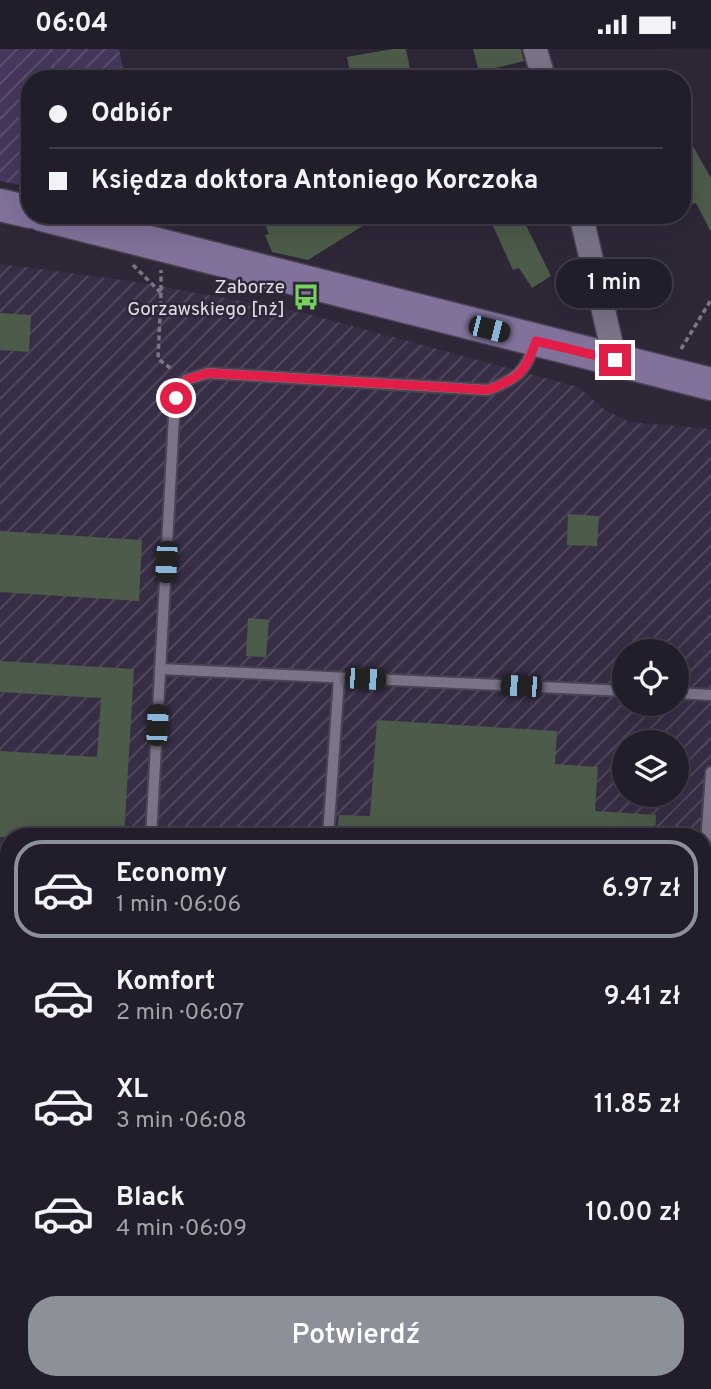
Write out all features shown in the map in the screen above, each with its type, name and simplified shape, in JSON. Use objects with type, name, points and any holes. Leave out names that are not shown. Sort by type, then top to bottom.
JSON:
[{"type":"street","points":[[536,49],[542,70]]},
{"type":"street","points":[[0,205],[21,210]]},
{"type":"street","points":[[78,224],[711,384]]},
{"type":"street","points":[[583,224],[615,360]]},
{"type":"lane","points":[[151,828],[176,398],[186,380],[208,373],[488,390],[512,381],[529,363],[536,341]]},
{"type":"lane","points":[[160,669],[612,690]]},
{"type":"lane","points":[[329,828],[339,677]]},
{"type":"lane","points":[[689,694],[711,695]]},
{"type":"lane","points":[[707,828],[711,772]]},
{"type":"path","points":[[162,258],[158,359],[186,380]]},
{"type":"path","points":[[133,265],[161,293]]},
{"type":"path","points":[[677,354],[711,300]]},
{"type":"shaded area","points":[[0,49],[119,49],[123,70],[21,70],[21,185],[0,181]]},
{"type":"shaded area","points":[[0,264],[130,281],[293,310],[578,387],[605,410],[630,422],[711,429],[711,828],[0,828]]},
{"type":"building","points":[[406,49],[410,70],[349,70],[347,57]]},
{"type":"building","points":[[473,49],[521,49],[524,61],[478,70]]},
{"type":"building","points":[[691,143],[711,178],[711,232],[696,203],[691,204]]},
{"type":"building","points":[[265,224],[366,224],[308,260],[272,252],[265,235],[269,234]]},
{"type":"building","points":[[492,224],[525,224],[551,276],[532,288],[519,268],[513,270]]},
{"type":"building","points":[[0,313],[31,315],[29,352],[0,350]]},
{"type":"building","points":[[568,514],[599,516],[597,546],[567,545]]},
{"type":"building","points":[[0,531],[142,540],[139,601],[0,592]]},
{"type":"building","points":[[248,618],[269,620],[266,657],[246,656]]},
{"type":"building","points":[[0,661],[134,669],[125,828],[0,828],[0,751],[97,757],[101,698],[0,692]]},
{"type":"building","points":[[377,720],[557,731],[555,764],[598,767],[595,811],[656,815],[655,828],[338,828],[339,815],[370,816]]},
{"type":"place","name":"Zaborze Gorzawskiego [nż]","points":[[306,297]]},
{"type":"route","points":[[176,398],[186,380],[208,373],[488,390],[512,381],[529,363],[536,341],[615,360]]}]
